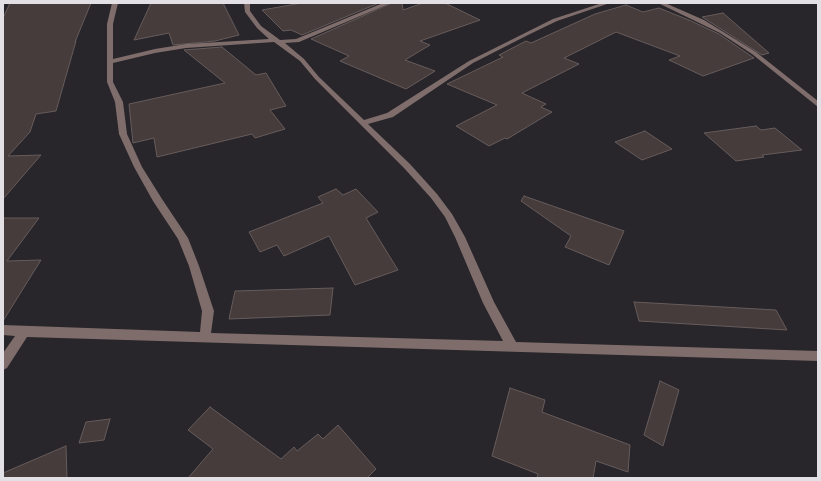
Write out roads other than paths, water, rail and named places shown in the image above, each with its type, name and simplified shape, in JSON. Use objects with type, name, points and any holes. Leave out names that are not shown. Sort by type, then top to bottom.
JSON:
[{"type":"street","points":[[115,3],[110,24],[110,82],[119,102],[123,134],[138,166],[182,238],[203,291],[208,311],[205,337]]},
{"type":"street","points":[[247,3],[247,11],[265,33],[292,51],[302,60],[317,78],[407,166],[434,196],[449,216],[460,237],[489,303],[512,346]]},
{"type":"street","points":[[109,62],[180,46],[297,41],[388,3]]},
{"type":"street","points":[[362,123],[390,115],[471,62],[526,34],[555,20],[607,3]]},
{"type":"street","points":[[661,3],[702,21],[722,32],[754,53],[818,105]]},
{"type":"street","points":[[3,330],[24,332],[818,356]]},
{"type":"street","points":[[3,364],[24,332]]}]
